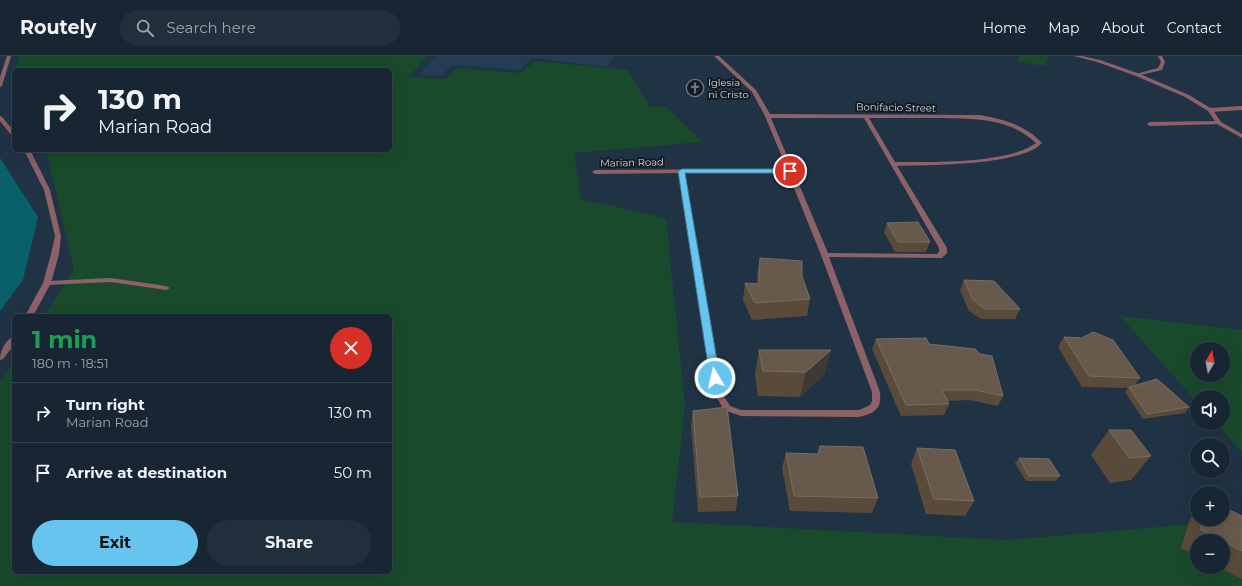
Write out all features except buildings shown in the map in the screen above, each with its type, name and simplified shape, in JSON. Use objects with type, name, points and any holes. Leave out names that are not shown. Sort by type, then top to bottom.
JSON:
[{"type":"street","points":[[0,86],[6,64],[10,56]]},
{"type":"street","points":[[682,171],[718,393],[727,408],[741,413],[859,414],[872,409],[877,402],[876,392],[825,254],[768,116],[754,92],[716,56]]},
{"type":"street","points":[[1076,56],[1098,61],[1138,75],[1187,96],[1210,110],[1219,123],[1242,136]]},
{"type":"street","points":[[1138,75],[1160,68],[1163,62],[1160,56]]},
{"type":"street","points":[[1210,110],[1242,108]]},
{"type":"street","name":"Bonifacio Street","points":[[768,116],[980,117],[1002,121],[1030,135],[1039,143],[1035,147],[1000,158],[965,163],[894,164]]},
{"type":"street","points":[[825,254],[939,256],[943,254],[943,248],[865,116]]},
{"type":"street","points":[[0,118],[12,133]]},
{"type":"street","points":[[1150,124],[1219,123]]},
{"type":"street","points":[[28,152],[47,190],[58,236],[47,283],[30,314]]},
{"type":"street","name":"Marian Road","points":[[595,172],[790,171]]},
{"type":"street","points":[[47,283],[111,280],[166,288]]},
{"type":"street","points":[[0,357],[12,342]]},
{"type":"shaded area","points":[[19,56],[428,56],[409,77],[447,79],[457,68],[521,73],[535,61],[628,70],[650,107],[665,106],[702,142],[574,153],[581,199],[666,218],[685,406],[672,522],[1007,540],[1190,524],[1190,526],[1230,526],[1230,521],[1242,520],[1242,586],[0,586],[0,383],[12,365],[12,574],[392,574],[392,314],[45,314],[74,270],[46,152],[392,152],[392,68],[16,68]]},
{"type":"shaded area","points":[[436,56],[614,56],[607,67],[531,58],[520,70],[452,65],[441,76],[419,75]]},
{"type":"shaded area","points":[[1020,56],[1048,56],[1045,66],[1018,62]]},
{"type":"shaded area","points":[[0,158],[38,217],[23,280],[0,311]]},
{"type":"shaded area","points":[[1120,316],[1242,330],[1242,452],[1222,430],[1230,430],[1230,390],[1190,390],[1190,394]]},
{"type":"place","name":"Iglesia ni Cristo","points":[[695,88]]},
{"type":"route","points":[[715,378],[682,171],[790,171]]}]
